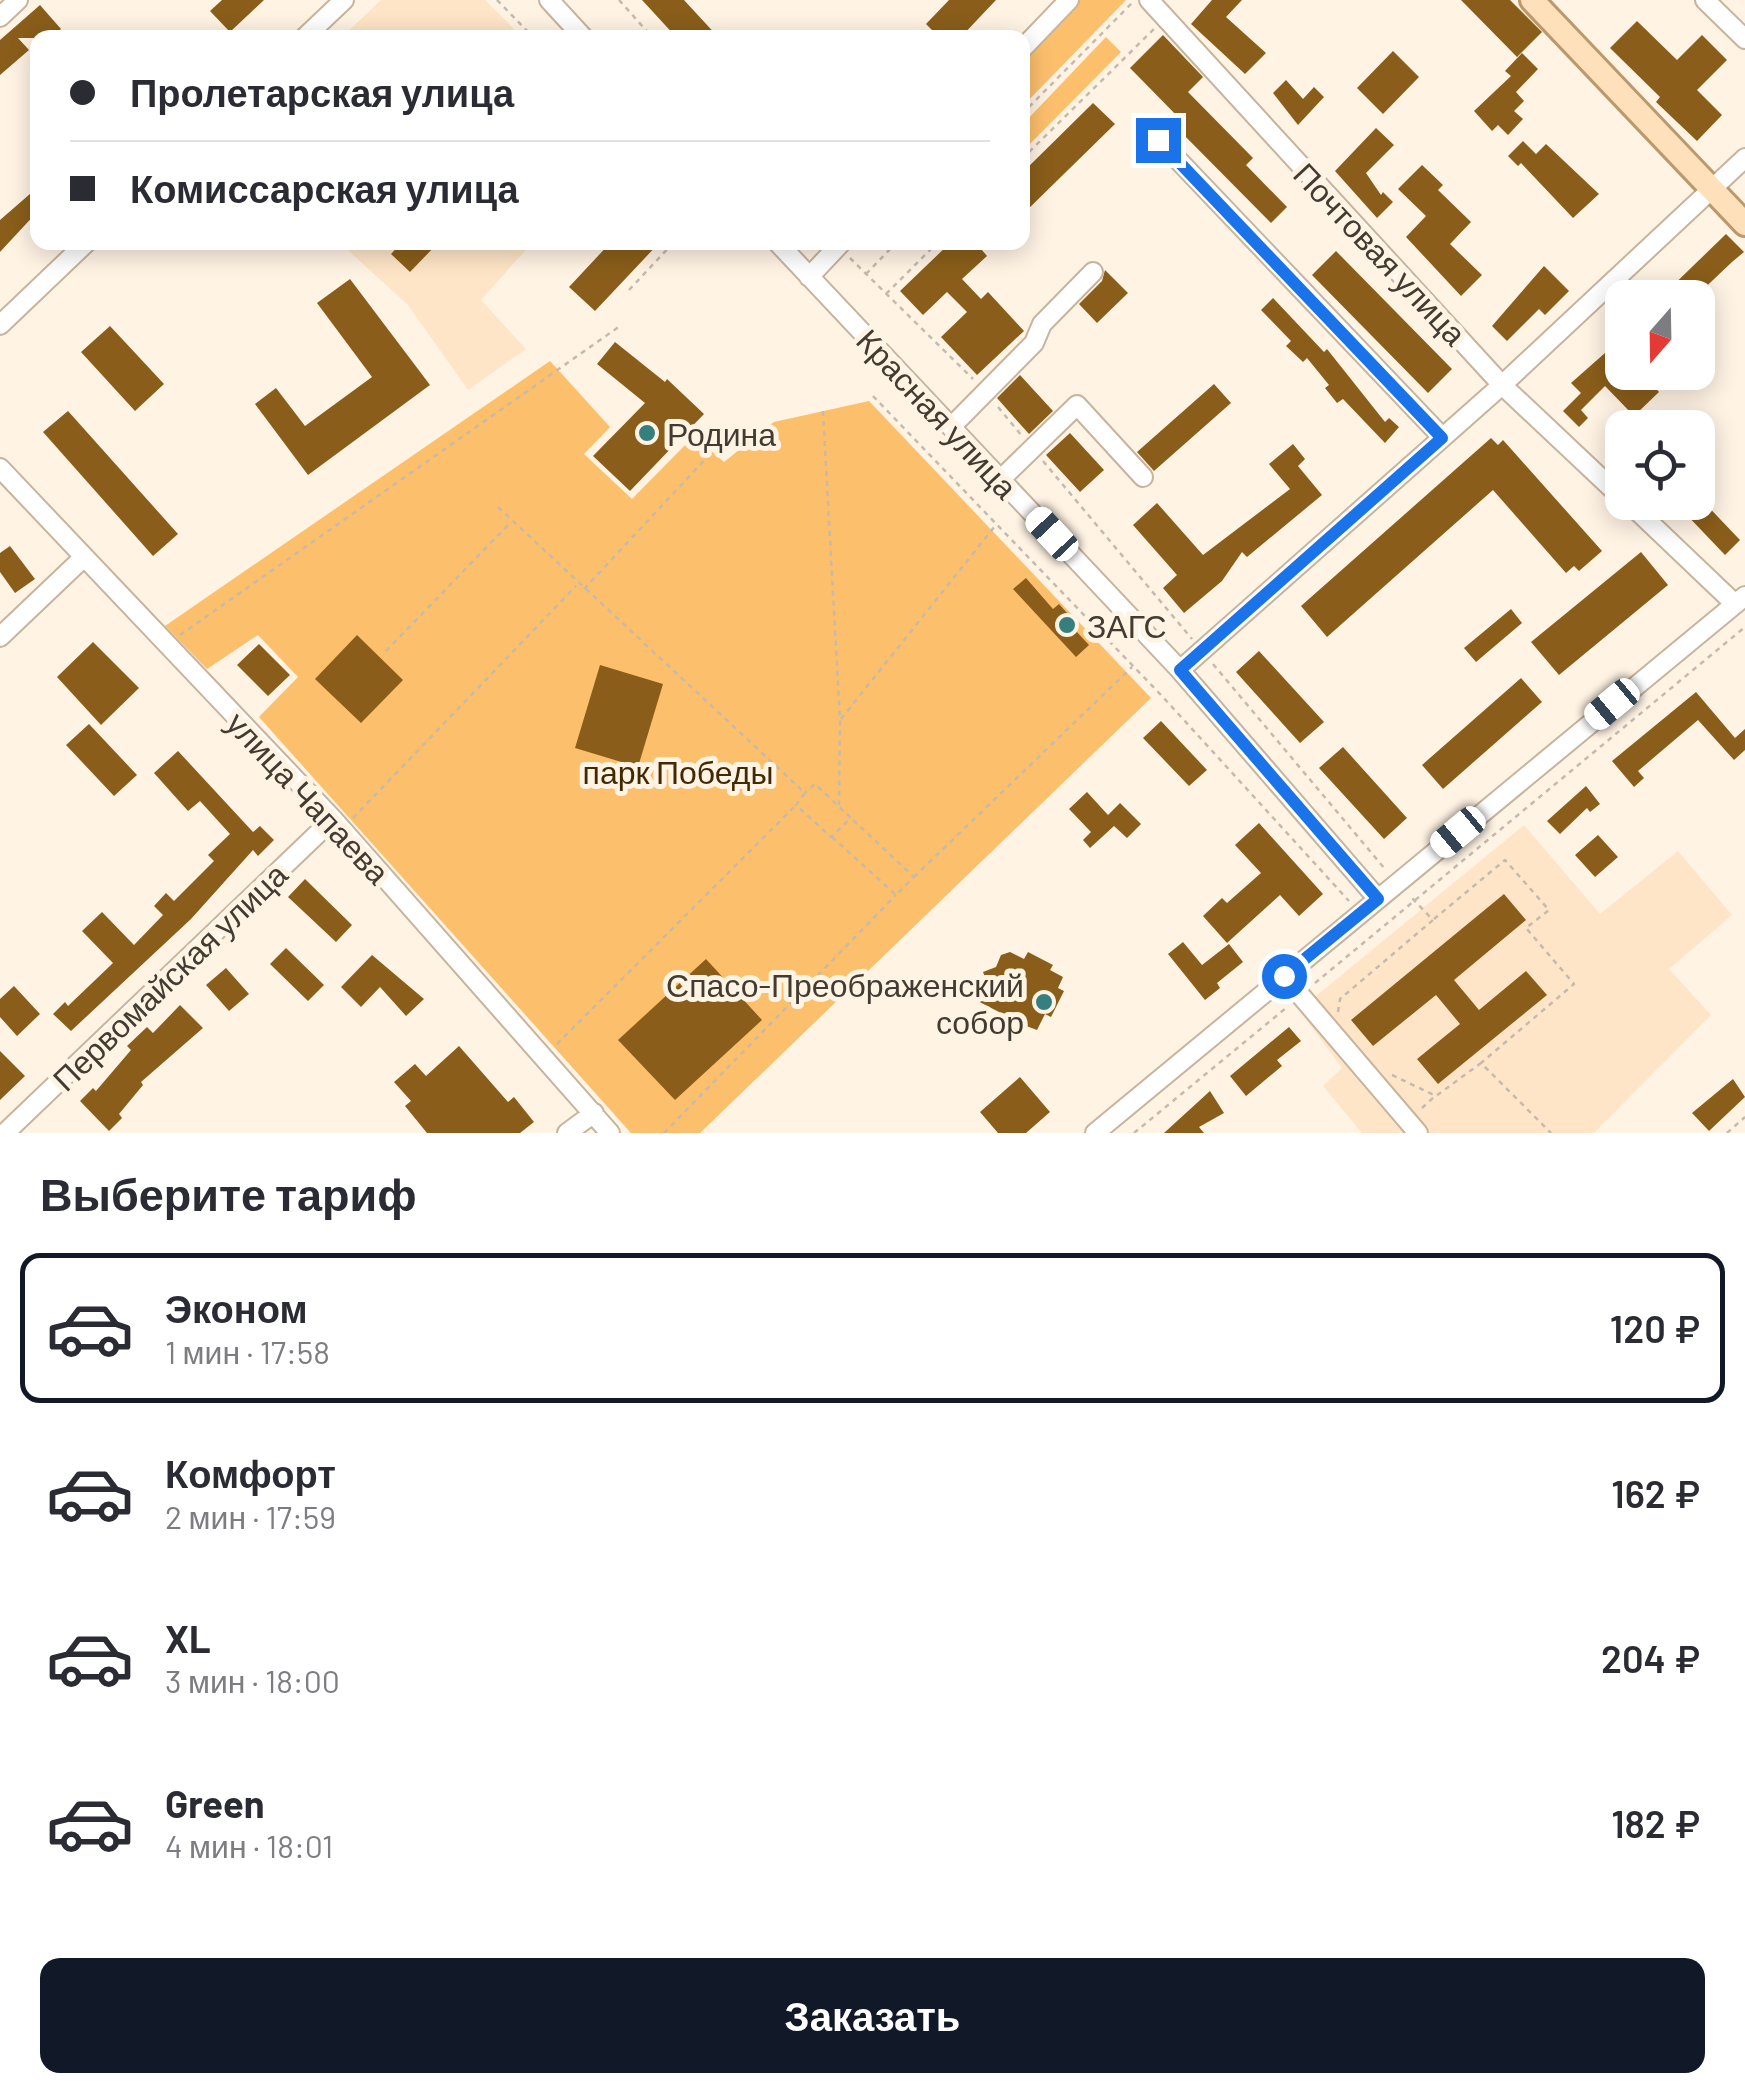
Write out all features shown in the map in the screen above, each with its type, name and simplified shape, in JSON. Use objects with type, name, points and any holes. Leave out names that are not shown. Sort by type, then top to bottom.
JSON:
[{"type":"main road","points":[[1532,0],[1745,224]]},
{"type":"street","points":[[0,17],[18,0]]},
{"type":"street","points":[[312,30],[344,0]]},
{"type":"street","points":[[549,0],[577,30]]},
{"type":"street","points":[[1030,41],[1069,0]]},
{"type":"street","name":"Почтовая улица","points":[[1149,0],[1502,385],[1605,481]]},
{"type":"street","points":[[1705,0],[1745,39]]},
{"type":"street","points":[[1158,140],[1442,438]]},
{"type":"street","points":[[1180,670],[1502,385],[1745,158]]},
{"type":"street","points":[[0,325],[79,250]]},
{"type":"street","name":"Красная улица","points":[[784,250],[1180,670],[1378,899]]},
{"type":"street","points":[[809,277],[834,250]]},
{"type":"street","points":[[951,427],[1034,343],[1042,324],[1093,272]]},
{"type":"street","points":[[1001,480],[1077,404],[1142,477]]},
{"type":"street","name":"улица Чапаева","points":[[0,468],[338,824],[610,1133]]},
{"type":"street","name":"Почтовая улица","points":[[1648,520],[1740,599]]},
{"type":"street","points":[[0,638],[84,558]]},
{"type":"street","points":[[1095,1133],[1740,599]]},
{"type":"street","name":"Первомайская улица","points":[[5,1133],[338,824]]},
{"type":"street","points":[[1284,976],[1412,1127]]},
{"type":"street","points":[[567,1133],[594,1113]]},
{"type":"path","points":[[498,0],[526,30]]},
{"type":"path","points":[[619,0],[646,30]]},
{"type":"path","points":[[1030,106],[1135,0]]},
{"type":"path","points":[[1030,152],[1166,18]]},
{"type":"path","points":[[629,290],[666,250]]},
{"type":"path","points":[[865,274],[888,250]]},
{"type":"path","points":[[886,294],[930,250]]},
{"type":"path","points":[[166,645],[620,326]]},
{"type":"path","points":[[873,396],[1133,666],[1360,913]]},
{"type":"path","points":[[823,411],[840,720],[839,806]]},
{"type":"path","points":[[582,590],[712,452]]},
{"type":"path","points":[[498,507],[582,590],[805,793]]},
{"type":"path","points":[[386,651],[512,521]]},
{"type":"path","points":[[840,720],[997,524]]},
{"type":"path","points":[[338,824],[577,585]]},
{"type":"path","points":[[1134,1133],[1745,627]]},
{"type":"path","points":[[1202,651],[1397,882]]},
{"type":"path","points":[[664,1133],[896,895],[1133,666]]},
{"type":"path","points":[[544,1057],[816,784],[914,878]]},
{"type":"path","points":[[796,804],[896,895]]},
{"type":"path","points":[[832,837],[851,818]]},
{"type":"path","points":[[1334,1034],[1340,998],[1505,860],[1549,910],[1526,928],[1574,984],[1436,1096],[1412,1127]]},
{"type":"path","points":[[1414,900],[1433,920]]},
{"type":"path","points":[[1481,1062],[1551,1133]]},
{"type":"path","points":[[1385,1072],[1436,1096]]},
{"type":"path","points":[[1727,1133],[1745,1117]]},
{"type":"shaded area","points":[[381,0],[485,0],[515,30],[349,30]]},
{"type":"shaded area","points":[[348,250],[526,250],[481,300],[526,349],[468,390],[408,305]]},
{"type":"shaded area","points":[[1524,825],[1600,914],[1678,851],[1732,915],[1669,969],[1711,1015],[1594,1133],[1427,1133],[1421,1127],[1414,1133],[1362,1133],[1323,1086],[1342,1068],[1299,1010]]},
{"type":"green space","points":[[1079,0],[1126,0],[1030,99],[1030,52]]},
{"type":"green space","points":[[1106,37],[1121,52],[1030,144],[1030,117]]},
{"type":"green space","name":"парк Победы","points":[[550,361],[610,427],[584,454],[632,499],[694,436],[724,462],[774,422],[869,401],[1151,698],[700,1133],[631,1133],[259,717],[298,677],[258,635],[207,669],[165,626]]},
{"type":"building","points":[[222,0],[264,0],[232,30],[210,11]]},
{"type":"building","points":[[642,0],[684,0],[712,30],[670,30]]},
{"type":"building","points":[[949,0],[996,0],[968,30],[932,30],[926,24]]},
{"type":"building","points":[[1212,0],[1242,0],[1226,17],[1266,53],[1245,74],[1191,24]]},
{"type":"building","points":[[1461,0],[1510,0],[1542,32],[1517,57]]},
{"type":"building","points":[[40,5],[61,29],[30,30],[30,38],[18,38],[29,50],[0,75],[0,40]]},
{"type":"building","points":[[1637,21],[1677,60],[1702,35],[1727,60],[1697,90],[1722,115],[1697,141],[1656,102],[1660,97],[1610,48]]},
{"type":"building","points":[[1163,35],[1203,77],[1188,92],[1253,158],[1246,165],[1287,207],[1271,223],[1177,128],[1183,122],[1130,68]]},
{"type":"building","points":[[1393,51],[1419,77],[1383,114],[1357,88]]},
{"type":"building","points":[[1522,53],[1538,69],[1516,92],[1524,101],[1514,111],[1523,119],[1508,135],[1498,125],[1492,131],[1474,111],[1511,76],[1505,71]]},
{"type":"building","points":[[1286,80],[1303,99],[1314,87],[1324,97],[1298,125],[1273,93]]},
{"type":"building","points":[[1093,103],[1115,124],[1030,207],[1030,165]]},
{"type":"building","points":[[1376,128],[1394,145],[1366,173],[1381,195],[1383,192],[1393,202],[1377,218],[1335,171]]},
{"type":"building","points":[[1523,141],[1536,154],[1546,144],[1599,194],[1573,218],[1521,163],[1518,166],[1508,156]]},
{"type":"building","points":[[1422,165],[1443,185],[1438,190],[1471,222],[1450,244],[1482,275],[1461,296],[1406,237],[1426,216],[1398,189]]},
{"type":"building","points":[[30,194],[30,220],[0,252],[0,220]]},
{"type":"building","points":[[1726,234],[1744,252],[1713,280],[1679,280]]},
{"type":"building","points":[[395,250],[431,250],[410,272],[391,254]]},
{"type":"building","points":[[604,250],[652,250],[595,311],[569,287]]},
{"type":"building","points":[[943,250],[982,250],[987,256],[962,279],[981,299],[988,292],[1024,331],[977,375],[941,337],[967,312],[947,292],[923,315],[900,291]]},
{"type":"building","points":[[1336,251],[1452,369],[1428,393],[1312,275]]},
{"type":"building","points":[[1544,266],[1569,291],[1545,315],[1539,309],[1507,341],[1492,326]]},
{"type":"building","points":[[1105,270],[1128,293],[1097,323],[1079,304],[1102,281]]},
{"type":"building","points":[[350,279],[430,385],[308,475],[255,404],[276,388],[305,426],[372,377],[317,303]]},
{"type":"building","points":[[1273,298],[1324,352],[1327,349],[1385,422],[1389,418],[1399,427],[1385,443],[1343,399],[1337,403],[1325,388],[1329,385],[1307,358],[1303,362],[1286,346],[1291,341],[1261,310]]},
{"type":"building","points":[[110,326],[164,384],[135,411],[81,352]]},
{"type":"building","points":[[615,342],[665,382],[667,379],[704,414],[630,491],[593,456],[645,403],[597,364]]},
{"type":"building","points":[[1605,353],[1605,386],[1581,410],[1588,418],[1579,427],[1563,411],[1581,393],[1571,383]]},
{"type":"building","points":[[1020,375],[1053,411],[1029,434],[997,398]]},
{"type":"building","points":[[1214,384],[1231,403],[1154,471],[1137,452]]},
{"type":"building","points":[[1609,390],[1659,392],[1640,410],[1628,410]]},
{"type":"building","points":[[68,411],[178,534],[153,556],[43,432]]},
{"type":"building","points":[[1070,433],[1104,470],[1080,492],[1046,455]]},
{"type":"building","points":[[1491,438],[1498,445],[1503,440],[1602,551],[1579,571],[1574,566],[1566,573],[1493,490],[1327,637],[1301,606]]},
{"type":"building","points":[[1293,444],[1305,459],[1298,466],[1322,495],[1247,557],[1242,552],[1222,581],[1184,613],[1163,588],[1177,575],[1133,525],[1157,503],[1203,555],[1290,489],[1269,464]]},
{"type":"building","points":[[1715,514],[1740,540],[1725,555],[1692,520],[1715,520]]},
{"type":"building","points":[[10,546],[35,579],[15,593],[0,572],[0,553]]},
{"type":"building","points":[[1641,552],[1668,585],[1559,675],[1531,642]]},
{"type":"building","points":[[1026,578],[1053,609],[1059,604],[1068,614],[1064,618],[1089,645],[1076,657],[1013,589]]},
{"type":"building","points":[[1511,609],[1522,623],[1476,662],[1464,648]]},
{"type":"building","points":[[357,635],[403,680],[361,723],[315,679]]},
{"type":"building","points":[[93,642],[139,688],[101,725],[57,677]]},
{"type":"building","points":[[259,644],[290,675],[268,696],[237,665]]},
{"type":"building","points":[[1259,651],[1324,722],[1300,743],[1236,672]]},
{"type":"building","points":[[600,665],[663,684],[638,767],[575,748]]},
{"type":"building","points":[[1521,678],[1542,702],[1443,789],[1422,765]]},
{"type":"building","points":[[1696,692],[1735,738],[1745,729],[1745,750],[1734,760],[1698,720],[1638,771],[1644,778],[1634,787],[1612,761]]},
{"type":"building","points":[[1161,721],[1207,770],[1189,786],[1143,738]]},
{"type":"building","points":[[89,724],[137,775],[114,796],[66,745]]},
{"type":"building","points":[[1343,747],[1407,818],[1384,839],[1319,768]]},
{"type":"building","points":[[178,751],[253,832],[260,826],[274,840],[258,856],[253,850],[191,919],[71,1031],[53,1014],[65,1002],[68,1006],[113,963],[82,931],[102,912],[134,945],[163,915],[154,906],[166,893],[174,901],[214,861],[208,855],[230,834],[200,801],[188,811],[154,773]]},
{"type":"building","points":[[1586,786],[1600,804],[1590,812],[1587,808],[1560,834],[1547,821]]},
{"type":"building","points":[[1087,792],[1108,815],[1120,803],[1141,824],[1127,838],[1114,826],[1090,848],[1083,840],[1091,832],[1069,809]]},
{"type":"building","points":[[1259,823],[1323,894],[1299,916],[1280,895],[1227,943],[1203,916],[1222,898],[1227,903],[1261,873],[1235,845]]},
{"type":"building","points":[[1598,835],[1618,857],[1595,877],[1575,855]]},
{"type":"building","points":[[305,879],[352,925],[336,942],[288,897]]},
{"type":"building","points":[[1504,894],[1526,920],[1454,980],[1479,1010],[1526,971],[1547,995],[1438,1084],[1417,1059],[1460,1024],[1436,995],[1373,1046],[1351,1020]]},
{"type":"building","points":[[1183,942],[1202,965],[1229,944],[1243,962],[1217,983],[1220,988],[1205,1000],[1168,954]]},
{"type":"building","points":[[286,948],[324,985],[308,1001],[270,964]]},
{"type":"building","points":[[1010,952],[1024,959],[1028,952],[1053,965],[1050,970],[1063,977],[1058,988],[1064,991],[1051,1017],[1045,1014],[1037,1030],[997,1015],[999,1012],[968,996],[992,995],[983,972],[996,967],[1001,955]]},
{"type":"building","points":[[372,955],[424,999],[406,1016],[380,987],[361,1007],[341,987]]},
{"type":"building","points":[[706,959],[762,1020],[675,1100],[618,1040]]},
{"type":"building","points":[[226,968],[249,994],[229,1011],[206,985]]},
{"type":"building","points":[[14,986],[40,1014],[17,1036],[0,1017],[0,999]]},
{"type":"building","points":[[180,1005],[203,1028],[141,1082],[143,1085],[119,1114],[122,1118],[109,1131],[80,1101],[93,1088],[96,1091],[131,1050],[127,1046],[147,1027],[153,1033]]},
{"type":"building","points":[[1289,1027],[1301,1041],[1277,1060],[1282,1066],[1246,1096],[1230,1076]]},
{"type":"building","points":[[459,1046],[508,1102],[514,1097],[534,1122],[520,1133],[427,1133],[405,1106],[411,1101],[394,1082],[415,1064],[426,1076]]},
{"type":"building","points":[[0,1051],[25,1076],[0,1100]]},
{"type":"building","points":[[1020,1077],[1050,1112],[1026,1133],[998,1133],[980,1112]]},
{"type":"building","points":[[1733,1079],[1745,1097],[1709,1131],[1692,1113]]},
{"type":"building","points":[[1210,1091],[1224,1113],[1199,1127],[1204,1133],[1164,1133]]},
{"type":"place","name":"Родина","points":[[647,433]]},
{"type":"place","name":"ЗАГС","points":[[1067,625]]},
{"type":"place","name":"Спасо-Преображенский собор","points":[[1044,1002]]},
{"type":"route","points":[[1158,140],[1442,438],[1180,670],[1378,899],[1284,976]]}]
